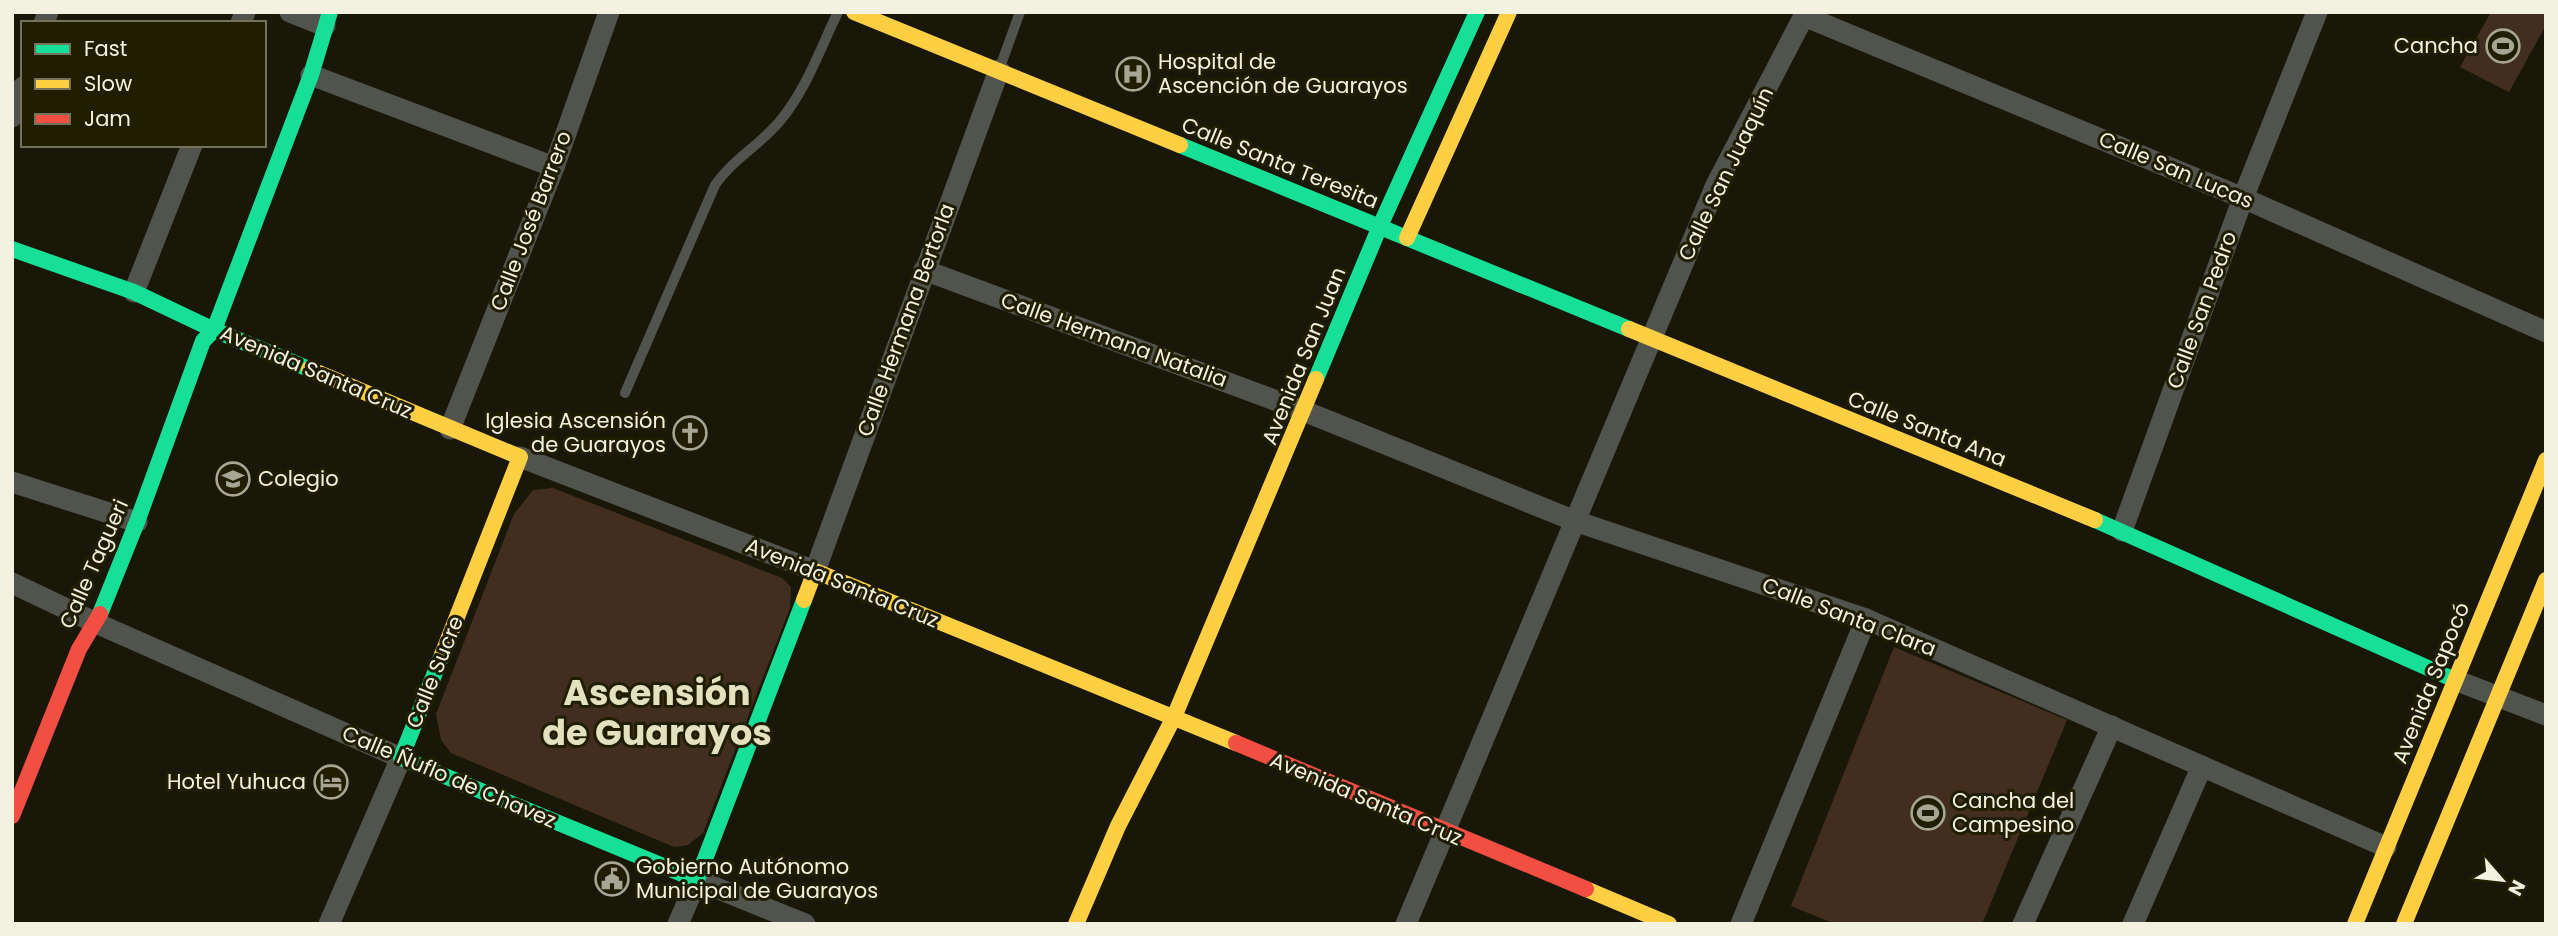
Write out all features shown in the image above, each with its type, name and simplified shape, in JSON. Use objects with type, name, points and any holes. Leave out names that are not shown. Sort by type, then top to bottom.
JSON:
[{"type":"main road","name":"Calle Santa Teresita","points":[[854,12],[1380,226]]},
{"type":"main road","name":"Avenida San Juan","points":[[1076,924],[1118,826],[1174,717],[1380,226],[1477,12]]},
{"type":"main road","points":[[1407,238],[1509,12]]},
{"type":"main road","name":"Calle Tagueri","points":[[12,816],[79,649],[96,623],[137,522],[203,341],[214,330],[312,75],[328,19]]},
{"type":"main road","name":"Calle Santa Ana","points":[[1380,226],[2122,531],[2455,680]]},
{"type":"main road","name":"Avenida Santa Cruz","points":[[12,249],[134,292],[214,330],[520,457]]},
{"type":"main road","name":"Calle Sucre","points":[[401,758],[520,457]]},
{"type":"main road","name":"Avenida Sapocó","points":[[2355,924],[2546,460]]},
{"type":"main road","points":[[697,880],[815,571]]},
{"type":"main road","name":"Avenida Santa Cruz","points":[[815,571],[1670,924]]},
{"type":"main road","points":[[2404,924],[2546,580]]},
{"type":"main road","name":"Calle Ñuflo de Chavez","points":[[401,758],[697,880]]},
{"type":"street","points":[[290,12],[328,19]]},
{"type":"street","name":"Calle José Barrero","points":[[450,429],[554,167],[609,12]]},
{"type":"street","name":"Calle San Pedro","points":[[2122,531],[2244,198],[2316,12]]},
{"type":"street","name":"Calle San Lucas","points":[[1805,14],[2244,198],[2546,332]]},
{"type":"street","name":"Calle San Juaquín","points":[[1406,924],[1716,185],[1805,14]]},
{"type":"street","name":"Calle Hermana Bertorla","points":[[815,571],[999,70]]},
{"type":"street","points":[[312,75],[554,167]]},
{"type":"street","points":[[12,117],[21,92]]},
{"type":"street","points":[[134,292],[191,147]]},
{"type":"street","name":"Calle Hermana Natalia","points":[[924,270],[1304,411]]},
{"type":"street","name":"Calle Santa Clara","points":[[1304,411],[1575,521],[1866,619],[2386,847]]},
{"type":"street","name":"Avenida Santa Cruz","points":[[520,457],[815,571]]},
{"type":"street","points":[[12,482],[137,522]]},
{"type":"street","name":"Calle Ñuflo de Chavez","points":[[12,583],[401,758]]},
{"type":"street","points":[[1741,924],[1866,619]]},
{"type":"street","points":[[2455,680],[2546,715]]},
{"type":"street","points":[[2023,924],[2112,726]]},
{"type":"street","name":"Calle Sucre","points":[[329,924],[401,758]]},
{"type":"street","points":[[2133,924],[2202,766]]},
{"type":"street","points":[[678,924],[697,880]]},
{"type":"street","name":"Calle Ñuflo de Chavez","points":[[697,880],[804,924]]},
{"type":"lane","points":[[625,393],[715,185],[726,168],[778,124],[796,100],[838,12]]},
{"type":"lane","points":[[999,70],[1020,12]]},
{"type":"shaded area","name":"Cancha","points":[[2491,12],[2546,14],[2546,25],[2509,92],[2460,67]]},
{"type":"shaded area","points":[[553,488],[782,578],[791,587],[790,608],[703,833],[688,845],[674,847],[451,753],[441,740],[436,714],[514,514],[533,490]]},
{"type":"shaded area","name":"Cancha del Campesino","points":[[1894,647],[2067,720],[1982,924],[1835,924],[1791,906]]},
{"type":"traffic: fast","points":[[100,614],[137,522],[203,341],[214,330],[311,75],[330,12]]},
{"type":"traffic: fast","points":[[1316,379],[1380,226],[1477,12]]},
{"type":"traffic: fast","points":[[1180,145],[1629,329]]},
{"type":"traffic: fast","points":[[12,249],[134,292],[214,330],[309,369]]},
{"type":"traffic: fast","points":[[2095,520],[2455,680]]},
{"type":"traffic: fast","points":[[442,655],[401,758],[697,880],[804,600]]},
{"type":"traffic: slow","points":[[854,12],[1180,145]]},
{"type":"traffic: slow","points":[[1407,238],[1509,12]]},
{"type":"traffic: slow","points":[[1629,329],[2095,520]]},
{"type":"traffic: slow","points":[[309,369],[520,457],[442,655]]},
{"type":"traffic: slow","points":[[1076,924],[1118,826],[1174,717],[1316,379]]},
{"type":"traffic: slow","points":[[2355,924],[2546,460]]},
{"type":"traffic: slow","points":[[804,600],[815,571],[1236,743]]},
{"type":"traffic: slow","points":[[2404,924],[2546,580]]},
{"type":"traffic: slow","points":[[1586,889],[1669,924]]},
{"type":"traffic: jam","points":[[12,816],[79,649],[100,614]]},
{"type":"traffic: jam","points":[[1236,743],[1586,889]]},
{"type":"place","name":"Cancha","points":[[2503,46]]},
{"type":"place","name":"Hospital de Ascención de Guarayos","points":[[1133,74]]},
{"type":"place","name":"Iglesia Ascensión de Guarayos","points":[[690,433]]},
{"type":"place","name":"Colegio","points":[[233,479]]},
{"type":"place","name":"Hotel Yuhuca","points":[[331,782]]},
{"type":"place","name":"Cancha del Campesino","points":[[1928,813]]},
{"type":"place","name":"Gobierno Autónomo Municipal de Guarayos","points":[[612,879]]},
{"type":"district","name":"Ascensión de Guarayos","points":[[657,713]]}]
